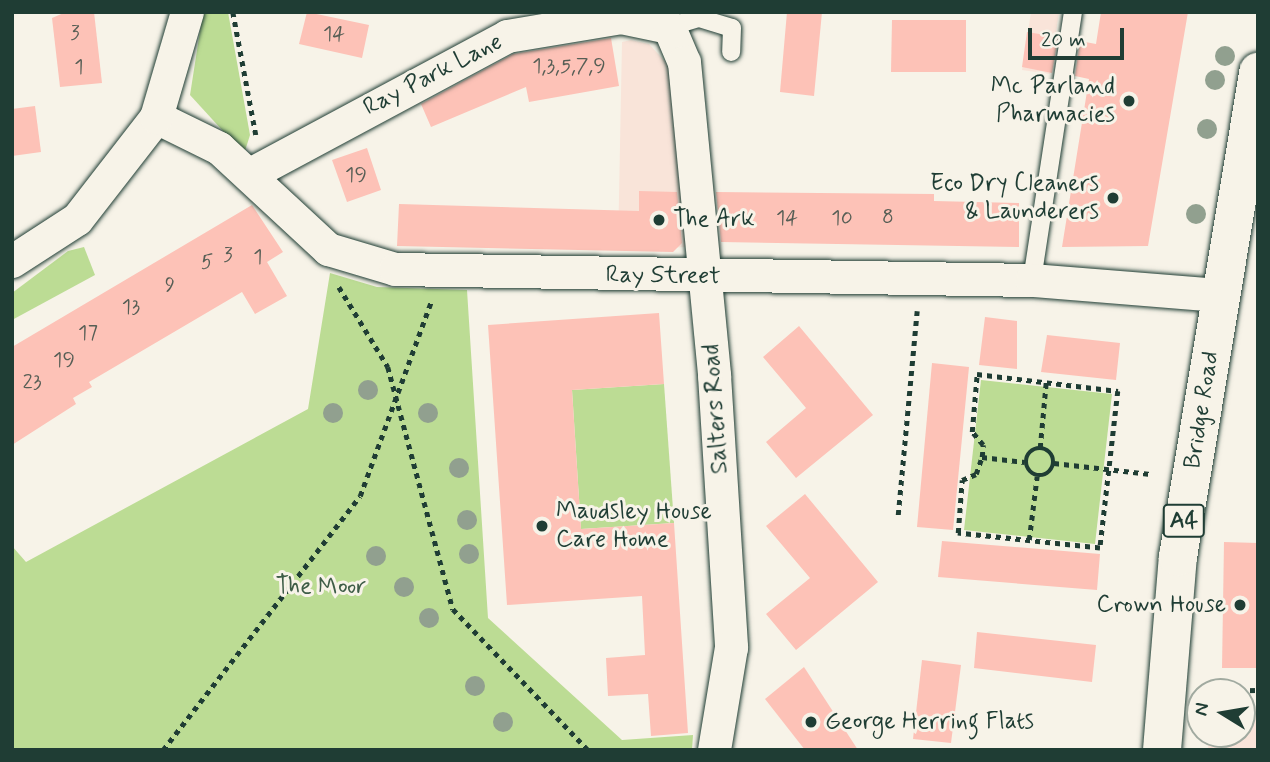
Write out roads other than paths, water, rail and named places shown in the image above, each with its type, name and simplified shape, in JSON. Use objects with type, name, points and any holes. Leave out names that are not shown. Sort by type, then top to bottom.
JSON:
[{"type":"main road","name":"Bridge Road","points":[[1162,750],[1178,557],[1258,72]]},
{"type":"street","points":[[12,261],[77,219],[156,117],[187,12]]},
{"type":"street","name":"Ray Park Lane","points":[[250,174],[507,36],[621,17],[669,27]]},
{"type":"street","points":[[669,27],[684,62],[707,277]]},
{"type":"street","name":"Ray Street","points":[[156,117],[219,148],[328,249],[359,263],[442,271],[1032,280],[1220,295]]},
{"type":"street","name":"Salters Road","points":[[707,277],[731,647],[714,750]]},
{"type":"lane","points":[[1032,280],[1073,12]]},
{"type":"lane","points":[[669,27],[699,18],[732,28],[732,51]]},
{"type":"place","name":"Mc Parland Pharmacies","points":[[1129,101]]},
{"type":"place","name":"Eco Dry Cleaners & Launderers","points":[[1113,198]]},
{"type":"place","name":"The Ark","points":[[659,220]]},
{"type":"place","name":"Maudsley House Care Home","points":[[542,526]]},
{"type":"place","name":"Crown House","points":[[1240,605]]},
{"type":"place","name":"George Herring Flats","points":[[811,722]]},
{"type":"park label","name":"The Moor","points":[[321,587]]}]
